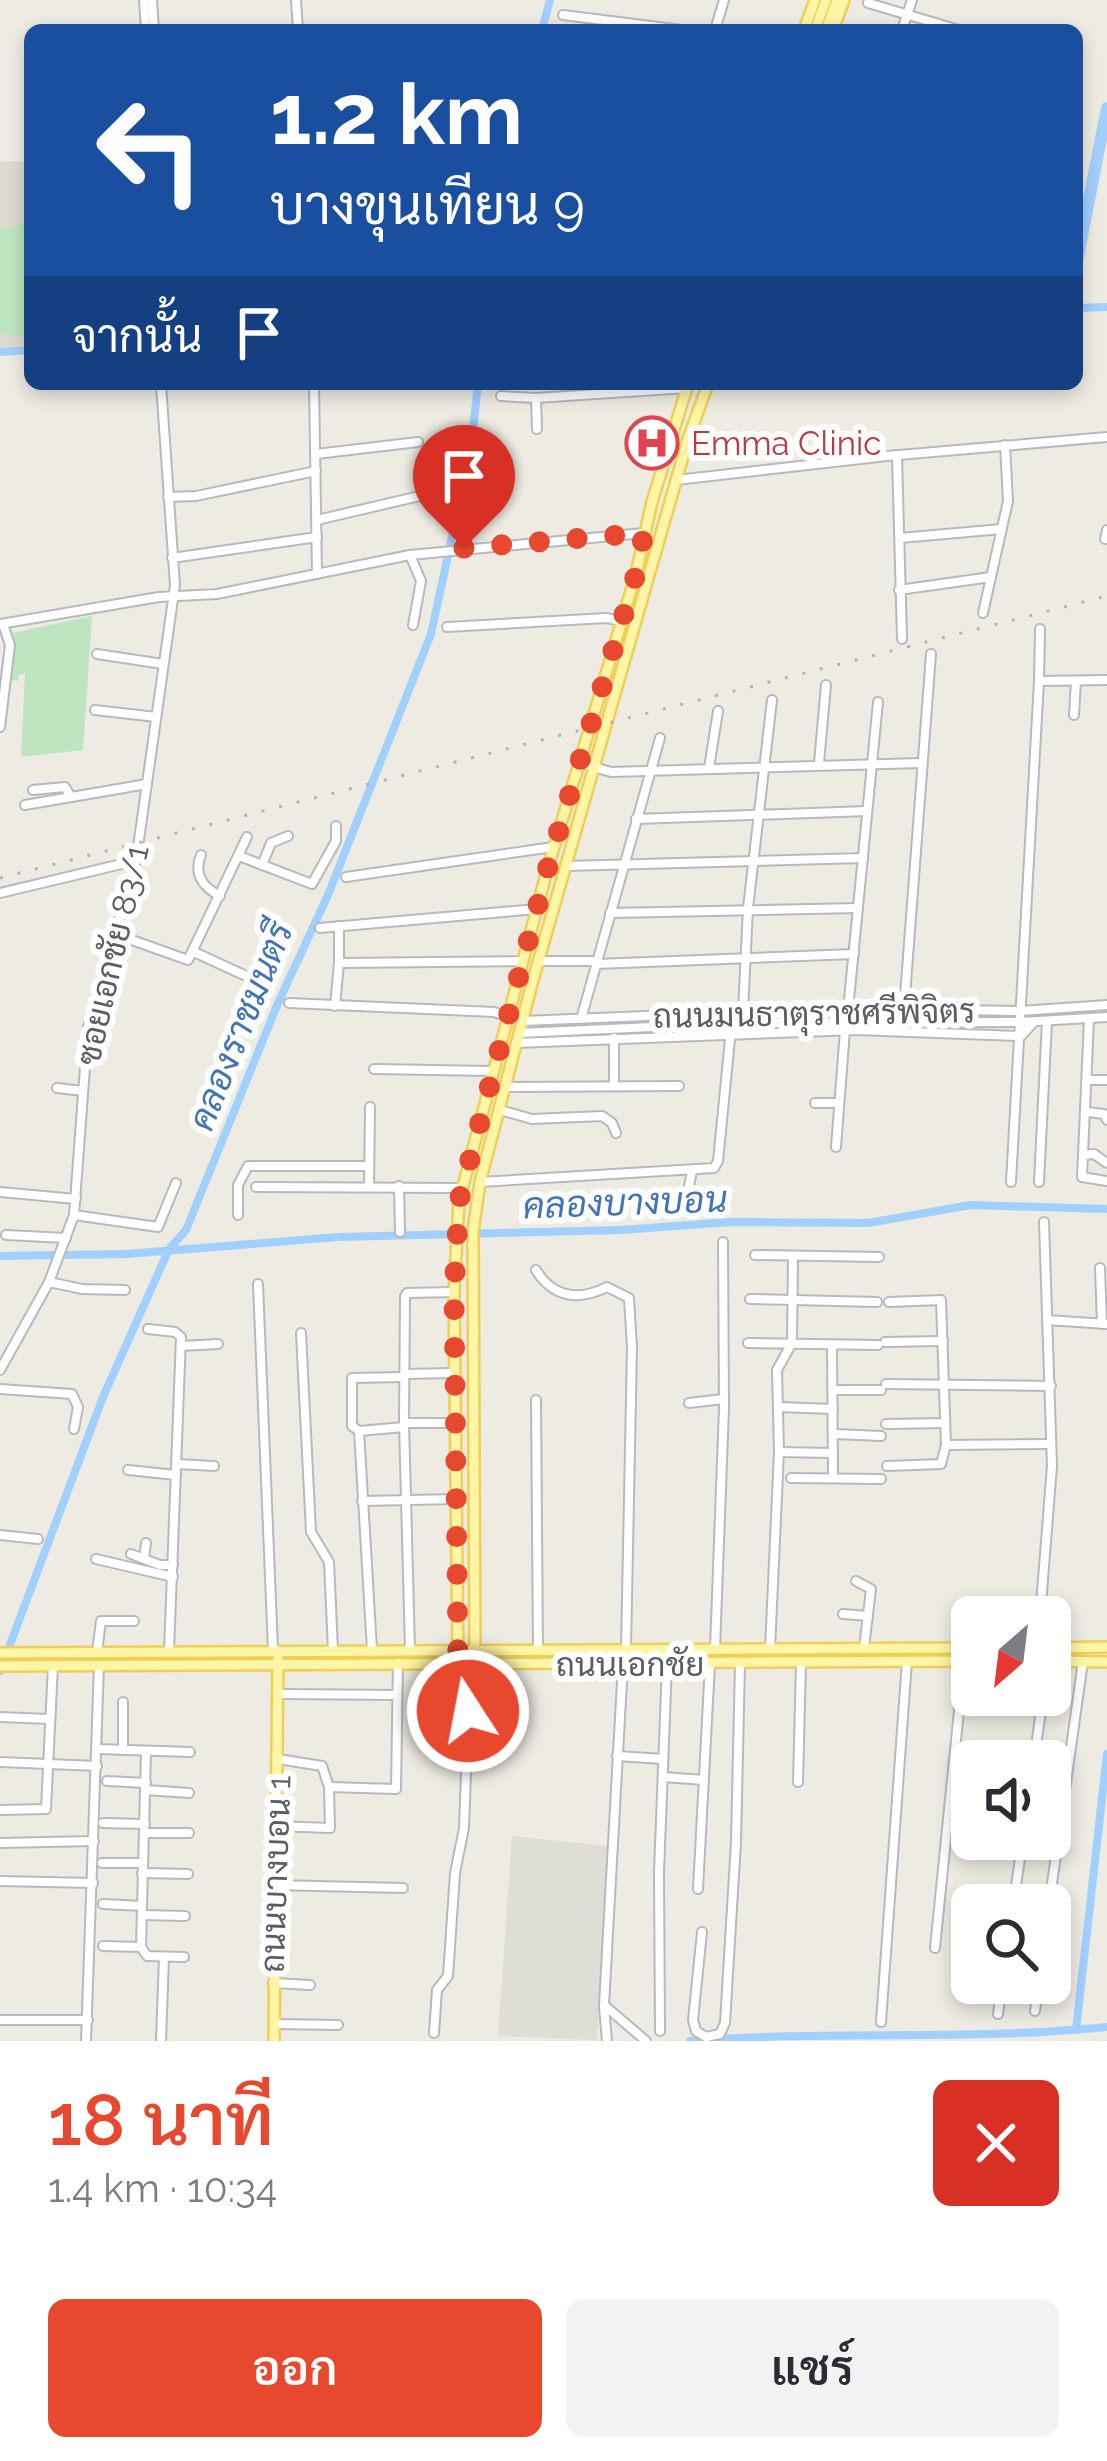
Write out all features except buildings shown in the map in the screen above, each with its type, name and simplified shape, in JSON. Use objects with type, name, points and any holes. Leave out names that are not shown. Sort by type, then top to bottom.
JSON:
[{"type":"main road","points":[[468,1663],[459,1649],[455,1373],[455,1246],[462,1189],[504,1022],[687,390]]},
{"type":"main road","points":[[468,1663],[474,1649],[473,1231],[480,1182],[538,961],[706,390]]},
{"type":"main road","points":[[661,475],[676,480]]},
{"type":"main road","points":[[598,700],[613,704]]},
{"type":"main road","points":[[504,1022],[522,1021]]},
{"type":"main road","points":[[504,1022],[517,1038]]},
{"type":"main road","points":[[459,1499],[472,1499]]},
{"type":"main road","points":[[1071,1648],[1107,1647]]},
{"type":"main road","points":[[837,1648],[849,1655],[837,1662]]},
{"type":"main road","points":[[870,1648],[867,1654],[877,1660]]},
{"type":"main road","name":"ถนนเอกชัย","points":[[0,1653],[951,1648]]},
{"type":"main road","name":"ถนนบางบอน 1","points":[[274,2041],[278,1651]]},
{"type":"main road","name":"ถนนเอกชัย","points":[[0,1666],[951,1661]]},
{"type":"main road","points":[[1071,1661],[1107,1661]]},
{"type":"street","points":[[904,24],[911,0]]},
{"type":"street","points":[[868,3],[938,24]]},
{"type":"street","points":[[563,15],[634,24]]},
{"type":"street","name":"ซอยเอกชัย 83/1","points":[[0,1370],[49,1282],[74,1214],[88,1027],[136,861],[175,585],[161,390]]},
{"type":"street","points":[[314,390],[317,574]]},
{"type":"street","points":[[501,396],[637,390]]},
{"type":"street","points":[[536,398],[537,429]]},
{"type":"street","points":[[676,480],[1107,437]]},
{"type":"street","points":[[316,454],[418,442]]},
{"type":"street","points":[[983,614],[1008,501],[1005,446]]},
{"type":"street","points":[[897,455],[902,639]]},
{"type":"street","points":[[168,497],[196,496],[316,471]]},
{"type":"street","points":[[317,520],[441,491]]},
{"type":"street","points":[[900,538],[1002,530]]},
{"type":"street","points":[[0,727],[2,626],[172,597],[217,594],[441,550],[644,533]]},
{"type":"street","points":[[172,558],[317,537]]},
{"type":"street","points":[[410,555],[421,581],[413,625]]},
{"type":"street","points":[[899,590],[992,577]]},
{"type":"street","points":[[448,626],[622,621]]},
{"type":"street","points":[[1011,1182],[1040,629]]},
{"type":"street","points":[[97,654],[163,664]]},
{"type":"street","points":[[904,1010],[931,654]]},
{"type":"street","points":[[1074,715],[1076,680]]},
{"type":"street","points":[[1039,681],[1107,680]]},
{"type":"street","points":[[819,763],[826,685]]},
{"type":"street","points":[[480,1182],[714,1168],[745,958],[772,700]]},
{"type":"street","points":[[836,1147],[878,702]]},
{"type":"street","points":[[95,710],[156,717]]},
{"type":"street","points":[[709,767],[718,711]]},
{"type":"street","points":[[581,1019],[660,738]]},
{"type":"street","points":[[580,763],[611,772],[921,763]]},
{"type":"street","points":[[25,805],[146,784]]},
{"type":"street","points":[[33,790],[65,787],[71,797]]},
{"type":"street","points":[[636,819],[867,811]]},
{"type":"street","points":[[239,856],[314,883],[337,838],[336,826]]},
{"type":"street","points":[[262,865],[271,843],[288,836]]},
{"type":"street","points":[[116,934],[188,960],[247,837]]},
{"type":"street","points":[[346,877],[554,847]]},
{"type":"street","points":[[201,855],[196,868],[202,882],[220,896]]},
{"type":"street","points":[[566,866],[863,858]]},
{"type":"street","points":[[0,893],[136,861]]},
{"type":"street","points":[[610,913],[859,908]]},
{"type":"street","points":[[320,928],[538,909]]},
{"type":"street","points":[[335,1006],[340,926]]},
{"type":"street","points":[[194,952],[244,975]]},
{"type":"street","points":[[538,961],[854,954]]},
{"type":"street","points":[[339,963],[523,961]]},
{"type":"street","points":[[289,1004],[494,1012],[504,1022]]},
{"type":"street","name":"ถนนมนธาตุราชศรีพิจิตร","points":[[522,1021],[736,1011],[1020,1011],[1107,1005]]},
{"type":"street","points":[[1081,1007],[1088,1080],[1082,1179],[1107,1181]]},
{"type":"street","points":[[1039,1182],[1047,1009]]},
{"type":"street","name":"ถนนมนธาตุราชศรีพิจิตร","points":[[517,1038],[1107,1017]]},
{"type":"street","name":"ถนนมนธาตุราชศรีพิจิตร","points":[[846,1025],[1021,1036],[1034,1022]]},
{"type":"street","name":"ถนนมนธาตุราชศรีพิจิตร","points":[[517,1038],[614,1038],[736,1028]]},
{"type":"street","points":[[614,1038],[614,1087]]},
{"type":"street","points":[[374,1069],[491,1071]]},
{"type":"street","points":[[1088,1080],[1107,1080]]},
{"type":"street","points":[[505,1087],[679,1086]]},
{"type":"street","points":[[57,1088],[83,1091]]},
{"type":"street","points":[[815,1103],[839,1103]]},
{"type":"street","points":[[369,1187],[370,1107]]},
{"type":"street","points":[[500,1110],[532,1119],[602,1116],[616,1133]]},
{"type":"street","points":[[1087,1112],[1104,1114],[1107,1120]]},
{"type":"street","points":[[1084,1155],[1094,1154],[1107,1163]]},
{"type":"street","points":[[238,1215],[238,1185],[248,1166],[370,1166]]},
{"type":"street","points":[[687,1197],[692,1171]]},
{"type":"street","points":[[74,1214],[158,1227],[176,1184]]},
{"type":"street","points":[[256,1186],[462,1189]]},
{"type":"street","points":[[399,1186],[400,1232]]},
{"type":"street","points":[[0,1192],[76,1198]]},
{"type":"street","points":[[1041,1596],[1051,1444],[1044,1222]]},
{"type":"street","points":[[7,1235],[64,1244]]},
{"type":"street","points":[[715,1649],[724,1399],[723,1241]]},
{"type":"street","points":[[754,1255],[879,1257]]},
{"type":"street","points":[[777,1370],[792,1343],[793,1256]]},
{"type":"street","points":[[1047,1320],[1104,1324],[1100,1268]]},
{"type":"street","points":[[536,1270],[553,1289],[566,1295],[589,1295],[607,1287],[628,1298],[632,1347],[626,1649]]},
{"type":"street","points":[[49,1282],[124,1290]]},
{"type":"street","points":[[257,1284],[278,1651]]},
{"type":"street","points":[[410,1649],[405,1296],[454,1292]]},
{"type":"street","points":[[887,1466],[941,1464],[946,1445],[940,1298],[889,1302]]},
{"type":"street","points":[[751,1299],[877,1302]]},
{"type":"street","points":[[148,1329],[179,1334],[181,1346],[169,1651]]},
{"type":"street","points":[[301,1333],[311,1532],[329,1562],[333,1650]]},
{"type":"street","points":[[748,1343],[943,1341]]},
{"type":"street","points":[[770,1649],[779,1452],[777,1343]]},
{"type":"street","points":[[181,1346],[218,1344]]},
{"type":"street","points":[[832,1345],[833,1478]]},
{"type":"street","points":[[455,1373],[353,1376],[352,1426],[359,1431],[458,1423]]},
{"type":"street","points":[[833,1390],[944,1383],[1051,1385]]},
{"type":"street","points":[[0,1389],[72,1394],[78,1407],[74,1429]]},
{"type":"street","points":[[688,1403],[724,1399]]},
{"type":"street","points":[[536,1400],[538,1649]]},
{"type":"street","points":[[779,1407],[833,1409]]},
{"type":"street","points":[[886,1424],[945,1423]]},
{"type":"street","points":[[359,1431],[372,1650]]},
{"type":"street","points":[[834,1434],[881,1436]]},
{"type":"street","points":[[946,1445],[1051,1444]]},
{"type":"street","points":[[779,1452],[833,1453]]},
{"type":"street","points":[[128,1470],[214,1466]]},
{"type":"street","points":[[791,1478],[881,1479]]},
{"type":"street","points":[[362,1501],[459,1499]]},
{"type":"street","points":[[0,1535],[38,1539]]},
{"type":"street","points":[[145,1558],[146,1543]]},
{"type":"street","points":[[131,1554],[173,1565]]},
{"type":"street","points":[[96,1559],[172,1577]]},
{"type":"street","points":[[856,1581],[870,1586],[870,1648]]},
{"type":"street","points":[[843,1614],[868,1616]]},
{"type":"street","points":[[97,1652],[99,1623],[134,1621]]},
{"type":"street","points":[[881,2022],[907,1661]]},
{"type":"street","points":[[1052,1884],[1083,1661]]},
{"type":"street","points":[[328,1787],[396,1789],[398,1663]]},
{"type":"street","points":[[434,2033],[436,1990],[448,1976],[454,1873],[464,1828],[468,1663]]},
{"type":"street","points":[[798,1782],[801,1663]]},
{"type":"street","points":[[607,2041],[604,2005],[622,1664]]},
{"type":"street","points":[[660,2031],[667,1664]]},
{"type":"street","points":[[698,1889],[710,1664]]},
{"type":"street","points":[[702,1932],[693,2020],[696,2032],[706,2037],[720,2034],[725,2023],[740,1664]]},
{"type":"street","points":[[0,1810],[46,1809],[53,1665]]},
{"type":"street","points":[[86,2041],[99,1665]]},
{"type":"street","points":[[281,1700],[398,1695]]},
{"type":"street","points":[[123,1702],[123,1750]]},
{"type":"street","points":[[935,1948],[962,1716]]},
{"type":"street","points":[[0,1717],[49,1719]]},
{"type":"street","points":[[98,1749],[190,1752]]},
{"type":"street","points":[[146,1751],[141,1947],[147,1956],[184,1957]]},
{"type":"street","points":[[617,1756],[664,1760]]},
{"type":"street","points":[[275,1826],[330,1828],[322,1766],[278,1759]]},
{"type":"street","points":[[0,1762],[97,1766]]},
{"type":"street","points":[[663,1777],[704,1780]]},
{"type":"street","points":[[106,1780],[189,1792]]},
{"type":"street","points":[[104,1823],[188,1833]]},
{"type":"street","points":[[0,1843],[94,1840]]},
{"type":"street","points":[[103,1863],[188,1874]]},
{"type":"street","points":[[0,1881],[93,1883]]},
{"type":"street","points":[[274,1885],[403,1888]]},
{"type":"street","points":[[103,1904],[185,1916]]},
{"type":"street","points":[[103,1946],[141,1947]]},
{"type":"street","points":[[161,2041],[164,1957]]},
{"type":"street","points":[[272,1983],[310,1985]]},
{"type":"street","points":[[998,2014],[999,2004]]},
{"type":"street","points":[[1035,2011],[1036,2004]]},
{"type":"street","points":[[604,2005],[646,2041]]},
{"type":"street","points":[[0,2020],[88,2020]]},
{"type":"street","points":[[272,2024],[338,2025]]},
{"type":"shaded area","points":[[0,161],[24,162],[24,346],[0,348]]},
{"type":"shaded area","points":[[512,1836],[607,1846],[597,2040],[498,2036]]},
{"type":"green space","points":[[24,224],[24,335],[0,332],[0,228]]},
{"type":"green space","points":[[92,616],[83,750],[21,757],[25,674],[19,674],[18,681],[9,680],[12,633]]},
{"type":"waterway","name":"คลองราชมนตรี","points":[[544,24],[550,0]]},
{"type":"waterway","points":[[1083,230],[1107,108]]},
{"type":"waterway","points":[[1083,308],[1107,307]]},
{"type":"waterway","points":[[0,352],[24,350]]},
{"type":"waterway","name":"คลองราชมนตรี","points":[[0,1671],[103,1397],[169,1249],[186,1230],[278,1003],[328,895],[431,634],[471,448],[477,390]]},
{"type":"waterway","name":"คลองบางบอน","points":[[0,1256],[126,1254],[339,1237],[620,1230],[731,1222],[868,1223],[971,1205],[1107,1209]]},
{"type":"waterway","points":[[1076,2030],[1107,1754]]},
{"type":"waterway","points":[[690,2041],[1107,2027]]},
{"type":"railway","points":[[0,878],[1107,596]]},
{"type":"place","name":"Emma Clinic","points":[[652,443]]},
{"type":"route","points":[[464,548],[644,533],[459,1201],[454,1292],[458,1663],[470,1664],[468,1711]]}]
